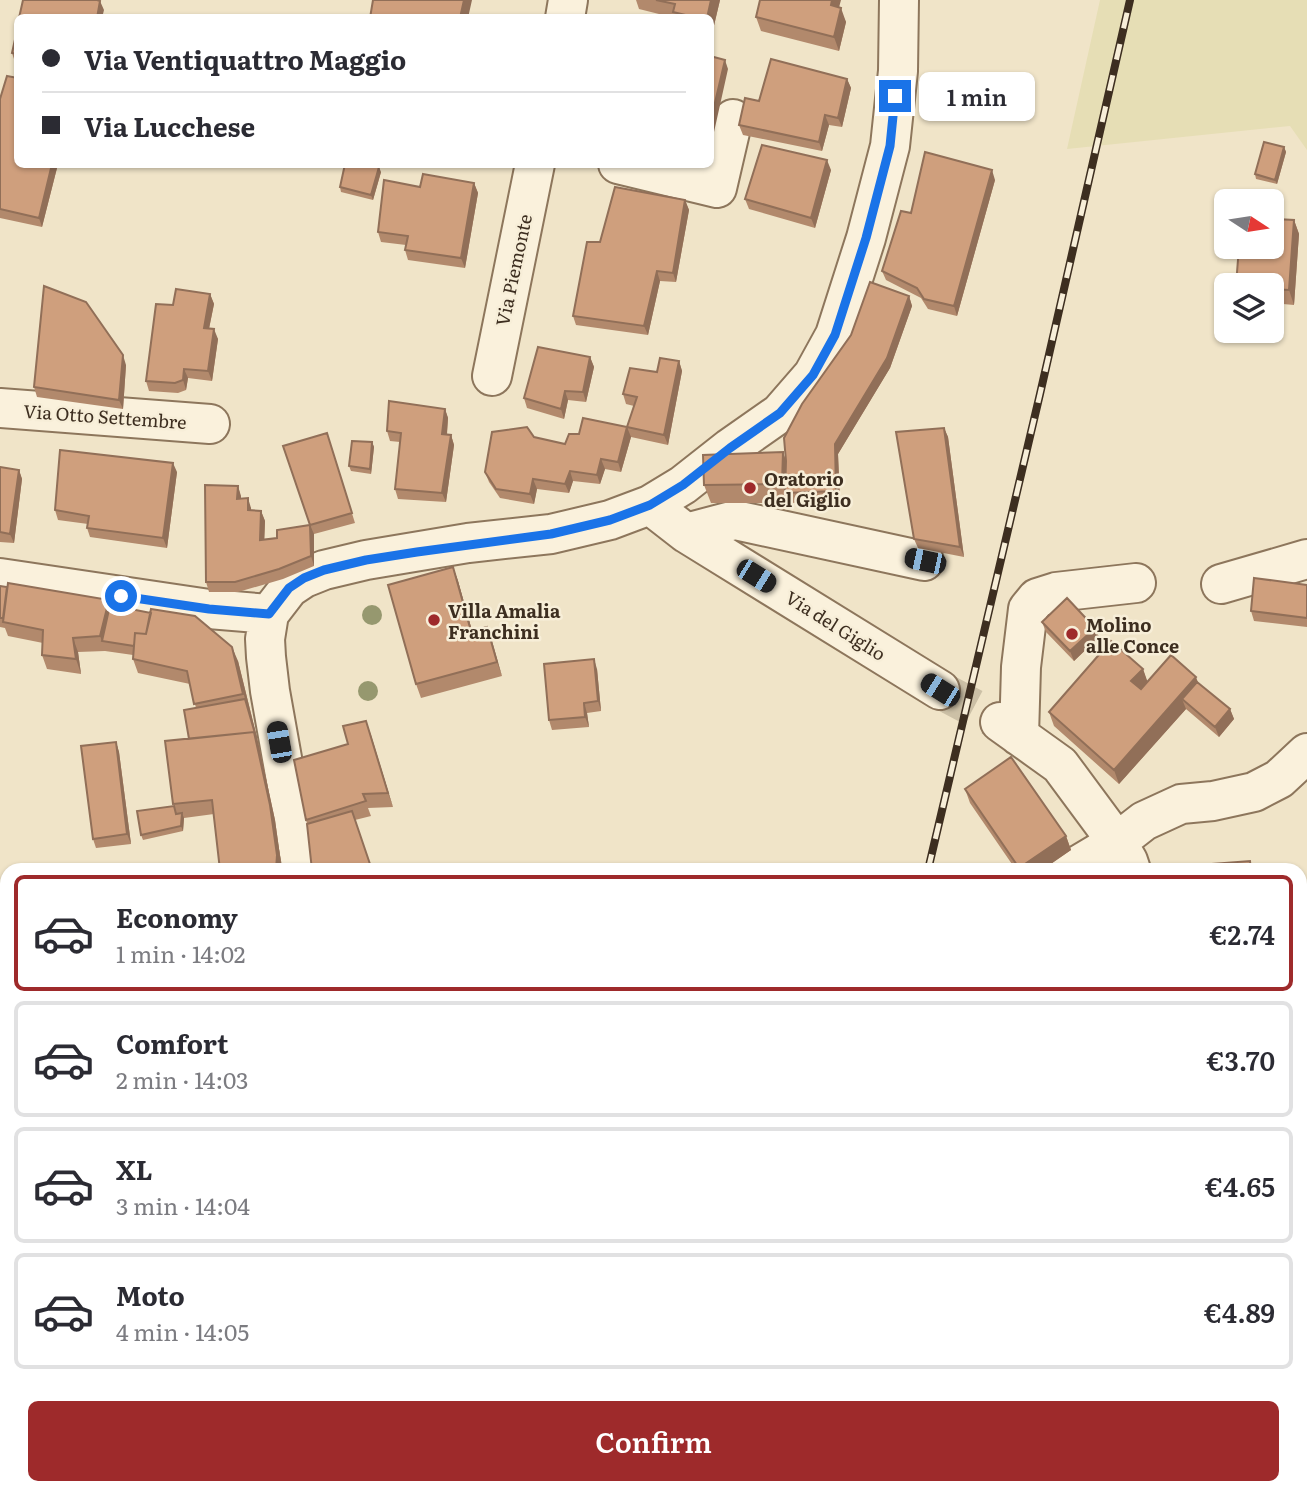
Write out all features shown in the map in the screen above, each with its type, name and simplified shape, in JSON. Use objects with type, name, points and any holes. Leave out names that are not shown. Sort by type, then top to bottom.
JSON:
[{"type":"street","points":[[301,863],[269,680],[265,639],[269,614],[289,588],[324,570],[455,545],[551,534],[610,520],[650,505],[683,485],[780,413],[813,375],[835,335],[866,238],[890,146],[898,71],[899,0]]},
{"type":"street","points":[[634,168],[717,188],[733,119]]},
{"type":"street","name":"Via Piemonte","points":[[492,376],[534,168]]},
{"type":"street","name":"Via Otto Settembre","points":[[0,408],[210,424]]},
{"type":"street","name":"Via del Giglio","points":[[650,505],[687,533],[940,690]]},
{"type":"street","points":[[687,533],[735,520],[925,561]]},
{"type":"street","points":[[1221,584],[1307,559]]},
{"type":"street","points":[[0,578],[209,609],[269,614]]},
{"type":"street","points":[[1124,856],[1060,765],[1007,728],[1021,667],[1028,609],[1037,598],[1056,592],[1136,583]]},
{"type":"street","points":[[1097,863],[1124,856],[1144,821],[1181,804],[1213,801],[1254,792],[1279,779],[1307,753]]},
{"type":"shaded area","points":[[1100,0],[1307,0],[1307,150],[1290,126],[1067,149]]},
{"type":"building","points":[[23,0],[100,1],[98,14],[20,14]]},
{"type":"building","points":[[373,0],[464,0],[461,14],[371,14]]},
{"type":"building","points":[[656,0],[711,0],[708,14],[673,12],[675,4]]},
{"type":"building","points":[[760,0],[832,0],[831,5],[841,8],[834,37],[756,17]]},
{"type":"building","points":[[714,57],[725,60],[714,107]]},
{"type":"building","points":[[771,59],[847,79],[838,118],[825,115],[819,142],[739,125],[745,98],[759,101]]},
{"type":"building","points":[[7,76],[14,77],[14,168],[51,168],[39,218],[0,209],[0,99]]},
{"type":"building","points":[[1264,142],[1284,147],[1275,180],[1255,174]]},
{"type":"building","points":[[762,145],[827,160],[811,218],[745,199]]},
{"type":"building","points":[[925,152],[992,170],[954,306],[924,299],[917,288],[882,271],[901,211],[911,213]]},
{"type":"building","points":[[344,168],[379,168],[371,195],[340,187]]},
{"type":"building","points":[[423,174],[474,183],[461,258],[405,250],[408,236],[378,232],[384,180],[420,187]]},
{"type":"building","points":[[615,187],[685,200],[673,273],[657,271],[644,326],[573,316],[587,242],[600,242]]},
{"type":"building","points":[[1284,219],[1294,220],[1289,290],[1284,290],[1284,273],[1237,273],[1238,259],[1284,259]]},
{"type":"building","points":[[870,282],[909,296],[887,358],[835,444],[836,491],[785,493],[784,438],[802,404],[851,335]]},
{"type":"building","points":[[44,286],[86,302],[123,355],[119,400],[34,387]]},
{"type":"building","points":[[176,289],[210,294],[204,328],[214,329],[208,371],[184,369],[183,380],[175,383],[146,381],[156,304],[173,305]]},
{"type":"building","points":[[538,347],[590,357],[583,392],[565,391],[561,409],[524,398]]},
{"type":"building","points":[[660,358],[679,361],[664,435],[627,427],[637,397],[623,394],[630,368],[657,372]]},
{"type":"building","points":[[389,401],[445,409],[442,434],[451,435],[442,493],[395,489],[401,433],[387,431]]},
{"type":"building","points":[[583,418],[627,427],[618,462],[601,459],[597,475],[570,471],[565,484],[533,479],[530,494],[496,489],[485,472],[492,432],[527,427],[534,437],[565,444],[569,434],[579,434]]},
{"type":"building","points":[[944,428],[960,547],[914,539],[896,432]]},
{"type":"building","points":[[327,433],[352,513],[310,525],[283,446]]},
{"type":"building","points":[[352,441],[372,442],[370,469],[349,466]]},
{"type":"building","points":[[60,450],[173,463],[163,538],[87,528],[89,516],[55,510]]},
{"type":"building","points":[[783,452],[782,484],[704,485],[703,455]]},
{"type":"building","points":[[0,467],[19,470],[10,534],[0,532]]},
{"type":"building","points":[[205,485],[238,486],[237,499],[248,498],[248,510],[261,511],[260,540],[277,538],[277,530],[310,525],[311,556],[235,582],[206,582]]},
{"type":"building","name":"Villa Amalia Franchini","points":[[453,567],[471,631],[487,627],[497,662],[416,684],[388,585]]},
{"type":"building","points":[[1254,578],[1307,585],[1307,618],[1251,611]]},
{"type":"building","points":[[8,583],[109,600],[100,636],[73,638],[76,659],[42,655],[43,630],[3,622]]},
{"type":"building","points":[[0,586],[7,587],[3,618],[0,618]]},
{"type":"building","name":"Molino alle Conce","points":[[1067,598],[1095,628],[1070,651],[1042,622]]},
{"type":"building","points":[[110,605],[151,613],[146,634],[135,633],[134,646],[102,641]]},
{"type":"building","points":[[151,609],[195,616],[232,647],[243,694],[194,704],[187,671],[133,659],[135,633],[146,634]]},
{"type":"building","points":[[1111,641],[1143,669],[1131,681],[1141,689],[1171,655],[1196,677],[1114,770],[1049,712]]},
{"type":"building","points":[[594,659],[598,701],[584,703],[585,717],[549,720],[544,664]]},
{"type":"building","points":[[1197,682],[1230,709],[1215,727],[1182,699]]},
{"type":"building","points":[[245,699],[256,737],[254,732],[189,739],[184,710]]},
{"type":"building","points":[[366,721],[388,793],[363,794],[366,801],[306,820],[294,760],[348,744],[343,726]]},
{"type":"building","points":[[254,732],[270,805],[276,863],[219,863],[212,800],[173,804],[165,741]]},
{"type":"building","points":[[116,742],[127,834],[93,839],[81,746]]},
{"type":"building","points":[[1011,757],[1066,836],[1026,863],[1016,863],[965,789]]},
{"type":"building","points":[[174,806],[176,814],[182,813],[181,826],[141,835],[137,811]]},
{"type":"building","points":[[352,811],[370,863],[311,863],[307,824]]},
{"type":"tunnel","points":[[940,690],[995,719]]},
{"type":"railway","points":[[930,863],[1130,0]]},
{"type":"place","name":"Oratorio del Giglio","points":[[750,488]]},
{"type":"place","name":"Villa Amalia Franchini","points":[[434,620]]},
{"type":"place","name":"Molino alle Conce","points":[[1072,634]]},
{"type":"route","points":[[121,596],[209,609],[269,614],[289,588],[324,570],[366,560],[551,534],[610,520],[650,505],[683,485],[780,413],[813,375],[835,335],[866,238],[890,146],[895,96]]}]
